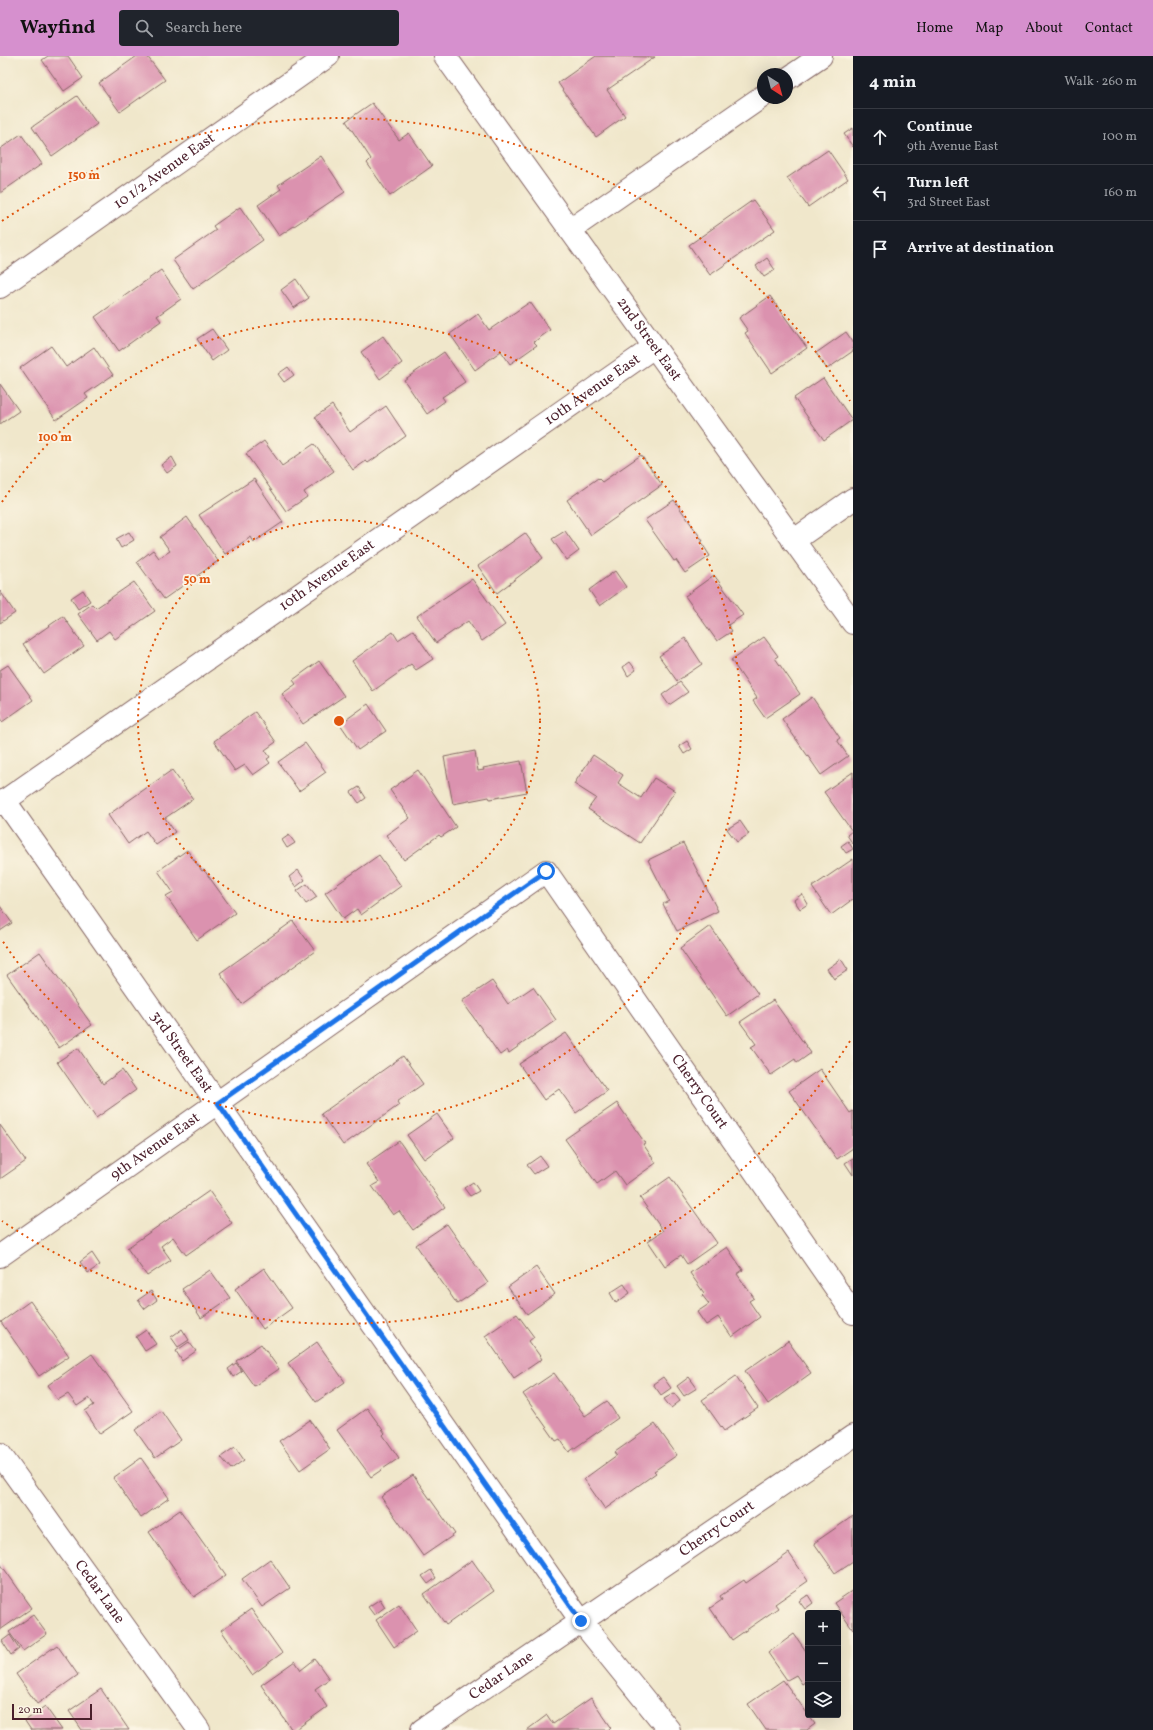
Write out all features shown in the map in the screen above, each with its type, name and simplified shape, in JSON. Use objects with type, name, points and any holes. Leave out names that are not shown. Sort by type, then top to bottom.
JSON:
[{"type":"street","name":"10 1/2 Avenue East","points":[[0,286],[328,56]]},
{"type":"street","name":"2nd Street East","points":[[445,56],[853,623]]},
{"type":"street","points":[[793,75],[821,56]]},
{"type":"street","points":[[570,230],[757,100]]},
{"type":"street","name":"10th Avenue East","points":[[2,803],[654,347]]},
{"type":"street","points":[[793,541],[853,499]]},
{"type":"street","name":"3rd Street East","points":[[2,803],[218,1103],[581,1621],[669,1730]]},
{"type":"street","name":"9th Avenue East","points":[[0,1256],[546,871]]},
{"type":"street","name":"Cherry Court","points":[[546,871],[853,1313]]},
{"type":"street","name":"Cherry Court","points":[[581,1621],[853,1436]]},
{"type":"street","name":"Cedar Lane","points":[[0,1454],[199,1730]]},
{"type":"street","name":"Cedar Lane","points":[[422,1730],[581,1621]]},
{"type":"building","points":[[48,56],[68,56],[83,78],[64,91],[42,60]]},
{"type":"building","points":[[137,56],[147,56],[165,80],[120,112],[99,83]]},
{"type":"building","points":[[596,56],[655,57],[607,90],[625,116],[596,137],[558,83]]},
{"type":"building","points":[[77,96],[97,124],[52,156],[32,127]]},
{"type":"building","points":[[372,103],[399,140],[409,133],[432,166],[390,196],[367,163],[371,159],[346,121]]},
{"type":"building","points":[[853,128],[853,147],[844,134]]},
{"type":"building","points":[[21,134],[42,164],[0,193],[0,149]]},
{"type":"building","points":[[828,150],[848,179],[808,207],[787,178]]},
{"type":"building","points":[[321,156],[345,192],[279,236],[258,205],[281,189],[278,185]]},
{"type":"building","points":[[753,200],[775,230],[710,275],[689,245]]},
{"type":"building","points":[[240,207],[263,240],[193,289],[173,260],[216,230],[213,226]]},
{"type":"building","points":[[767,258],[775,270],[764,277],[756,266]]},
{"type":"building","points":[[161,270],[181,299],[157,316],[161,321],[119,351],[95,317]]},
{"type":"building","points":[[296,279],[309,298],[294,308],[281,290]]},
{"type":"building","points":[[770,296],[807,348],[772,373],[745,333],[748,331],[739,318]]},
{"type":"building","points":[[530,302],[550,330],[534,342],[537,345],[510,364],[501,351],[475,370],[450,334],[478,314],[489,330]]},
{"type":"building","points":[[212,329],[227,350],[212,361],[197,339]]},
{"type":"building","points":[[846,332],[853,342],[853,351],[827,369],[816,353]]},
{"type":"building","points":[[383,336],[402,363],[380,379],[361,352]]},
{"type":"building","points":[[51,346],[66,367],[94,347],[113,375],[85,394],[88,398],[56,420],[20,368]]},
{"type":"building","points":[[444,352],[465,382],[442,397],[445,401],[427,414],[404,380]]},
{"type":"building","points":[[288,367],[294,375],[284,382],[278,374]]},
{"type":"building","points":[[823,378],[852,420],[824,440],[794,398]]},
{"type":"building","points":[[0,384],[19,411],[0,424]]},
{"type":"building","points":[[332,405],[350,432],[386,406],[406,436],[368,463],[366,461],[353,470],[315,417]]},
{"type":"building","points":[[264,441],[282,466],[314,444],[334,471],[304,492],[307,497],[286,511],[246,454]]},
{"type":"building","points":[[641,455],[662,485],[591,535],[567,500],[598,478],[602,482]]},
{"type":"building","points":[[172,457],[177,466],[167,473],[161,465]]},
{"type":"building","points":[[254,479],[283,522],[254,542],[251,537],[225,554],[199,515]]},
{"type":"building","points":[[674,500],[703,541],[701,542],[710,556],[685,573],[676,560],[674,561],[645,520]]},
{"type":"building","points":[[187,517],[218,561],[164,599],[137,562],[153,550],[159,558],[170,551],[160,537]]},
{"type":"building","points":[[565,531],[579,551],[567,560],[552,539]]},
{"type":"building","points":[[129,532],[134,540],[121,548],[116,539]]},
{"type":"building","points":[[525,533],[543,558],[497,593],[478,566]]},
{"type":"building","points":[[615,571],[626,587],[600,606],[589,590]]},
{"type":"building","points":[[714,575],[743,615],[728,625],[732,631],[717,641],[685,596]]},
{"type":"building","points":[[472,579],[505,625],[482,641],[468,621],[436,643],[417,616]]},
{"type":"building","points":[[134,582],[155,611],[115,639],[109,631],[97,640],[78,614],[92,604],[96,608]]},
{"type":"building","points":[[83,590],[90,601],[78,609],[71,598]]},
{"type":"building","points":[[0,591],[15,613],[0,623]]},
{"type":"building","points":[[63,616],[84,646],[44,674],[23,644]]},
{"type":"building","points":[[413,630],[433,659],[416,670],[411,664],[373,691],[352,661],[393,632],[398,640]]},
{"type":"building","points":[[764,637],[778,656],[775,658],[800,694],[765,718],[753,701],[757,698],[731,660]]},
{"type":"building","points":[[685,638],[702,664],[677,681],[659,656]]},
{"type":"building","points":[[319,661],[344,696],[303,724],[282,694],[296,684],[293,680]]},
{"type":"building","points":[[630,662],[636,670],[628,676],[623,667]]},
{"type":"building","points":[[8,665],[33,700],[2,722],[0,718],[0,670]]},
{"type":"building","points":[[680,682],[688,692],[669,705],[662,695]]},
{"type":"building","points":[[812,697],[840,738],[837,740],[848,756],[821,775],[782,719]]},
{"type":"building","points":[[368,704],[386,731],[358,750],[340,724]]},
{"type":"building","points":[[255,712],[276,742],[265,750],[270,757],[267,759],[270,763],[253,775],[245,765],[235,771],[214,741]]},
{"type":"building","points":[[687,741],[692,749],[684,754],[679,746]]},
{"type":"building","points":[[305,743],[326,772],[299,791],[278,762]]},
{"type":"building","points":[[475,751],[478,771],[484,770],[483,768],[521,761],[527,792],[453,804],[444,757]]},
{"type":"building","points":[[593,755],[623,775],[618,783],[641,798],[654,778],[675,791],[640,843],[588,809],[596,798],[574,784]]},
{"type":"building","points":[[172,770],[193,799],[165,818],[175,832],[156,845],[146,831],[128,844],[108,815]]},
{"type":"building","points":[[418,770],[456,827],[441,837],[439,835],[404,860],[386,835],[410,818],[390,790]]},
{"type":"building","points":[[853,772],[853,844],[847,835],[852,831],[824,792]]},
{"type":"building","points":[[359,787],[366,798],[359,803],[351,792]]},
{"type":"building","points":[[740,821],[749,834],[737,842],[727,829]]},
{"type":"building","points":[[289,835],[295,843],[287,848],[282,840]]},
{"type":"building","points":[[848,841],[853,849],[846,853],[841,846]]},
{"type":"building","points":[[683,843],[718,911],[677,931],[663,904],[669,901],[648,860]]},
{"type":"building","points":[[187,850],[202,871],[204,870],[235,913],[197,940],[166,896],[173,892],[158,871]]},
{"type":"building","points":[[379,855],[401,886],[361,915],[357,909],[343,919],[325,893]]},
{"type":"building","points":[[853,859],[853,899],[831,915],[812,887]]},
{"type":"building","points":[[298,870],[305,880],[296,887],[289,877]]},
{"type":"building","points":[[307,884],[317,897],[306,904],[297,891]]},
{"type":"building","points":[[802,894],[808,904],[800,909],[794,900]]},
{"type":"building","points":[[0,906],[12,923],[0,931]]},
{"type":"building","points":[[293,921],[315,951],[242,1004],[220,973]]},
{"type":"building","points":[[710,926],[758,994],[727,1016],[680,948]]},
{"type":"building","points":[[40,952],[92,1025],[59,1048],[7,975]]},
{"type":"building","points":[[841,959],[848,970],[834,979],[827,969]]},
{"type":"building","points":[[492,981],[508,1004],[533,987],[556,1020],[509,1053],[507,1050],[500,1055],[462,1001]]},
{"type":"building","points":[[773,1000],[811,1053],[797,1063],[795,1059],[771,1075],[751,1047],[756,1044],[740,1022]]},
{"type":"building","points":[[566,1033],[607,1091],[576,1113],[559,1089],[544,1100],[519,1064]]},
{"type":"building","points":[[78,1048],[103,1084],[122,1070],[136,1090],[96,1118],[57,1062]]},
{"type":"building","points":[[403,1056],[423,1084],[397,1102],[399,1105],[343,1145],[321,1114]]},
{"type":"building","points":[[820,1069],[850,1113],[853,1111],[853,1148],[837,1159],[789,1091]]},
{"type":"building","points":[[617,1103],[645,1143],[643,1144],[656,1163],[625,1185],[615,1171],[597,1184],[565,1139]]},
{"type":"building","points":[[437,1114],[454,1138],[424,1159],[407,1135]]},
{"type":"building","points":[[0,1125],[26,1161],[0,1179]]},
{"type":"building","points":[[399,1141],[445,1207],[413,1230],[399,1211],[393,1215],[372,1186],[379,1182],[366,1164]]},
{"type":"building","points":[[540,1156],[547,1166],[534,1174],[527,1165]]},
{"type":"building","points":[[853,1158],[853,1175],[845,1163]]},
{"type":"building","points":[[670,1177],[717,1243],[687,1264],[681,1255],[665,1266],[648,1241],[663,1231],[640,1198]]},
{"type":"building","points":[[473,1182],[479,1191],[470,1196],[464,1188]]},
{"type":"building","points":[[209,1191],[232,1223],[186,1255],[173,1237],[161,1246],[171,1260],[147,1276],[127,1248]]},
{"type":"building","points":[[447,1224],[488,1283],[457,1304],[416,1245]]},
{"type":"building","points":[[727,1247],[743,1270],[737,1274],[754,1298],[749,1301],[760,1317],[732,1337],[718,1317],[706,1325],[697,1312],[709,1304],[702,1295],[704,1293],[690,1273]]},
{"type":"building","points":[[92,1253],[100,1265],[88,1273],[80,1262]]},
{"type":"building","points":[[536,1267],[555,1294],[527,1314],[508,1287]]},
{"type":"building","points":[[264,1268],[292,1308],[263,1329],[235,1289]]},
{"type":"building","points":[[210,1270],[230,1298],[201,1318],[182,1289]]},
{"type":"building","points":[[624,1284],[630,1293],[616,1303],[610,1293]]},
{"type":"building","points":[[151,1291],[157,1300],[145,1309],[138,1300]]},
{"type":"building","points":[[30,1301],[69,1356],[39,1376],[1,1322]]},
{"type":"building","points":[[517,1314],[534,1337],[529,1341],[542,1359],[514,1378],[485,1336]]},
{"type":"building","points":[[182,1329],[189,1340],[178,1347],[171,1337]]},
{"type":"building","points":[[146,1330],[156,1344],[145,1351],[136,1337]]},
{"type":"building","points":[[788,1341],[811,1373],[768,1404],[745,1371]]},
{"type":"building","points":[[189,1342],[196,1351],[182,1361],[176,1351]]},
{"type":"building","points":[[317,1342],[345,1382],[316,1402],[288,1363]]},
{"type":"building","points":[[261,1344],[279,1369],[254,1386],[236,1361]]},
{"type":"building","points":[[92,1354],[133,1411],[100,1434],[85,1411],[94,1405],[89,1398],[77,1406],[68,1394],[58,1400],[48,1385]]},
{"type":"building","points":[[236,1363],[242,1371],[233,1377],[228,1369]]},
{"type":"building","points":[[554,1373],[585,1416],[607,1401],[618,1418],[569,1452],[560,1439],[556,1441],[523,1394]]},
{"type":"building","points":[[736,1376],[758,1408],[724,1431],[702,1400]]},
{"type":"building","points":[[663,1377],[671,1388],[661,1395],[653,1384]]},
{"type":"building","points":[[689,1377],[697,1388],[684,1396],[677,1386]]},
{"type":"building","points":[[674,1393],[680,1401],[671,1408],[664,1399]]},
{"type":"building","points":[[367,1408],[385,1433],[383,1435],[399,1458],[371,1477],[337,1430]]},
{"type":"building","points":[[161,1411],[181,1440],[155,1458],[135,1430]]},
{"type":"building","points":[[310,1420],[330,1449],[300,1470],[279,1441]]},
{"type":"building","points":[[655,1424],[677,1455],[654,1471],[656,1473],[605,1509],[584,1479],[617,1455],[615,1452]]},
{"type":"building","points":[[235,1447],[244,1460],[231,1469],[221,1457]]},
{"type":"building","points":[[141,1458],[169,1498],[141,1518],[113,1478]]},
{"type":"building","points":[[413,1475],[455,1534],[423,1556],[381,1497]]},
{"type":"building","points":[[180,1510],[226,1575],[194,1597],[149,1532]]},
{"type":"building","points":[[853,1516],[853,1561],[835,1573],[814,1543]]},
{"type":"building","points":[[789,1553],[808,1581],[775,1604],[778,1608],[732,1640],[710,1608],[722,1600],[720,1596],[744,1580],[746,1583]]},
{"type":"building","points":[[270,1559],[290,1588],[262,1607],[242,1579]]},
{"type":"building","points":[[472,1560],[494,1591],[446,1625],[424,1594]]},
{"type":"building","points":[[0,1563],[32,1608],[0,1630]]},
{"type":"building","points":[[431,1570],[436,1578],[428,1584],[422,1576]]},
{"type":"building","points":[[853,1590],[853,1630],[841,1613],[841,1610],[839,1610],[834,1603]]},
{"type":"building","points":[[808,1595],[813,1603],[805,1609],[799,1601]]},
{"type":"building","points":[[380,1599],[385,1607],[374,1615],[368,1607]]},
{"type":"building","points":[[399,1604],[417,1631],[394,1647],[376,1620]]},
{"type":"building","points":[[251,1609],[282,1653],[252,1675],[221,1630]]},
{"type":"building","points":[[33,1615],[47,1634],[23,1651],[9,1632]]},
{"type":"building","points":[[794,1634],[805,1650],[805,1682],[802,1684],[796,1675],[787,1680],[768,1653]]},
{"type":"building","points":[[10,1635],[19,1649],[11,1655],[2,1641]]},
{"type":"building","points":[[57,1645],[78,1675],[37,1704],[16,1674]]},
{"type":"building","points":[[315,1659],[329,1679],[315,1689],[327,1707],[295,1730],[292,1730],[261,1685],[295,1661],[301,1670]]},
{"type":"building","points":[[783,1680],[805,1710],[805,1718],[811,1718],[815,1724],[807,1730],[766,1730],[748,1704]]},
{"type":"building","points":[[101,1689],[129,1730],[82,1730],[69,1711]]},
{"type":"building","points":[[591,1698],[611,1727],[608,1730],[527,1730],[547,1715],[553,1724]]},
{"type":"building","points":[[45,1706],[62,1730],[31,1730],[25,1721]]},
{"type":"route","points":[[546,871],[218,1103],[581,1621]]}]
